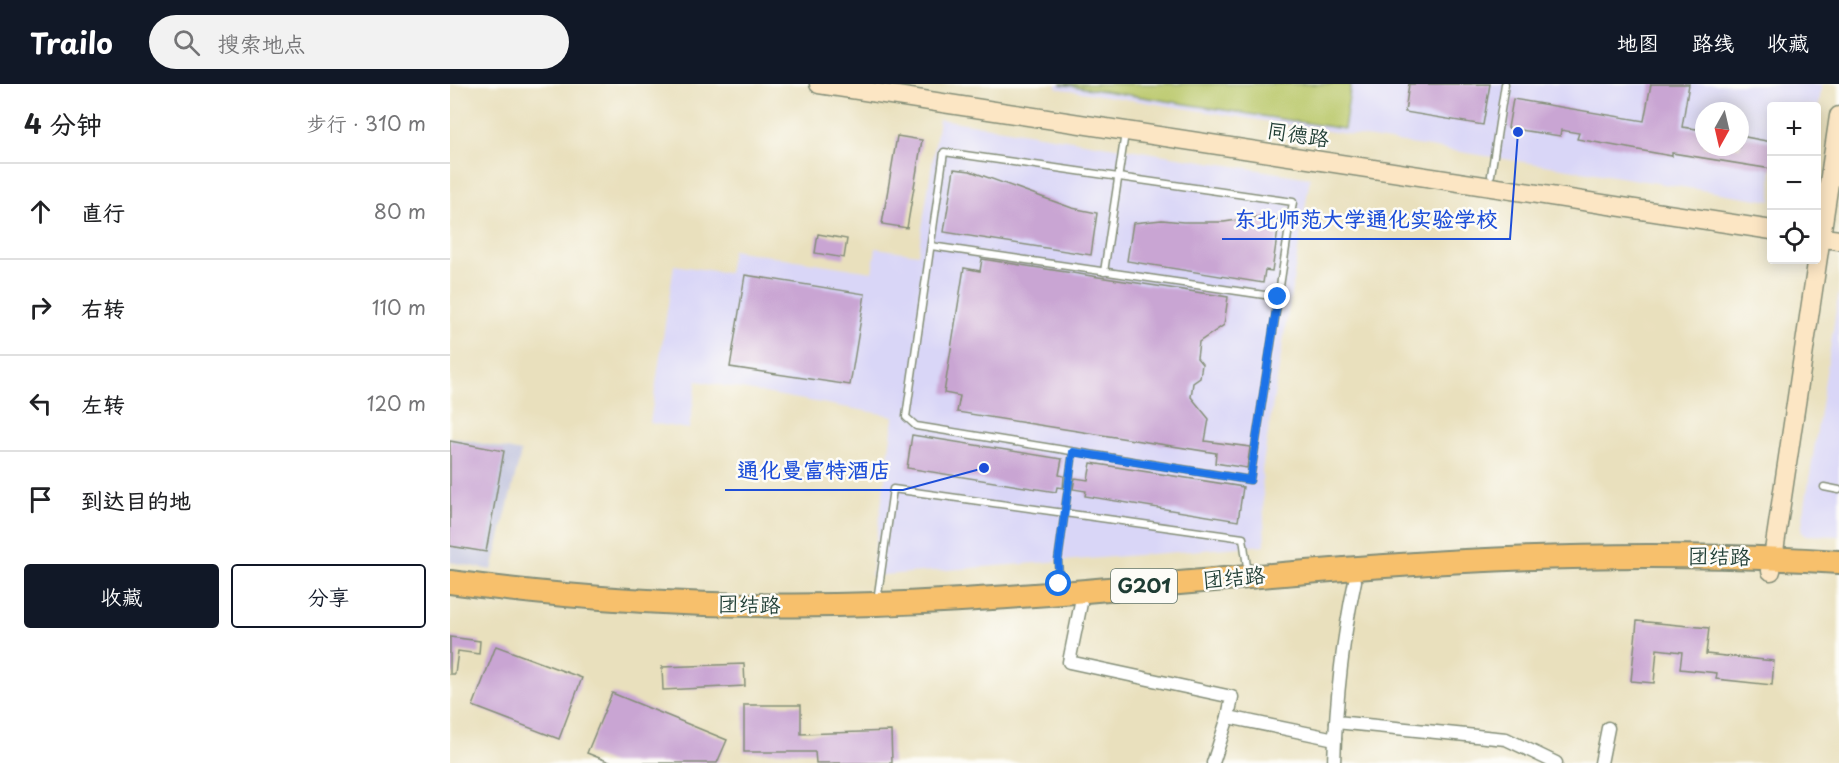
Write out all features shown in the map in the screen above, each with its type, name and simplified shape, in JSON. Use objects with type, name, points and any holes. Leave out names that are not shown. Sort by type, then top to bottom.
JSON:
[{"type":"highway","name":"团结路","points":[[450,594],[600,611],[766,618],[936,614],[1249,578],[1384,566],[1525,559],[1657,556],[1777,565],[1839,574]]},
{"type":"highway","name":"团结路","points":[[450,582],[656,602],[766,605],[877,604],[1071,598],[1459,574],[1839,562]]},
{"type":"main road","name":"同德路","points":[[819,84],[1767,229]]},
{"type":"main road","name":"同德路","points":[[897,84],[1767,217]]},
{"type":"main road","points":[[1777,565],[1827,232],[1839,116]]},
{"type":"main road","points":[[1827,232],[1839,185]]},
{"type":"street","points":[[1334,763],[1341,657],[1355,581]]},
{"type":"street","points":[[1071,598],[1069,662],[1232,697],[1214,763]]},
{"type":"street","points":[[1228,717],[1335,739]]},
{"type":"street","points":[[1336,722],[1506,739],[1556,763]]},
{"type":"street","points":[[1601,763],[1608,728]]},
{"type":"lane","points":[[1491,175],[1504,84]]},
{"type":"lane","points":[[1104,272],[1125,131]]},
{"type":"lane","points":[[944,152],[1119,177],[1293,202],[1250,480],[916,426],[906,417],[944,152]]},
{"type":"lane","points":[[931,246],[1278,297]]},
{"type":"lane","points":[[1071,598],[1058,576],[1058,561],[1073,452]]},
{"type":"lane","points":[[1824,487],[1839,490]]},
{"type":"lane","points":[[877,604],[893,489],[1243,538],[1249,578]]},
{"type":"shaded area","points":[[1057,84],[1822,84],[1819,102],[1767,102],[1767,200],[1056,88]]},
{"type":"shaded area","points":[[939,119],[1310,178],[1262,470],[1265,545],[871,576],[894,416],[697,381],[689,429],[650,423],[674,265],[728,273],[732,250],[872,272],[876,248],[918,254]]},
{"type":"shaded area","points":[[1839,292],[1839,536],[1805,535],[1801,531]]},
{"type":"shaded area","points":[[450,437],[521,452],[492,570],[450,562]]},
{"type":"green space","points":[[1060,84],[1351,84],[1344,129]]},
{"type":"building","points":[[1409,84],[1490,84],[1483,125],[1405,112]]},
{"type":"building","points":[[1651,84],[1689,84],[1682,127],[1695,129],[1695,156],[1749,156],[1749,138],[1767,141],[1767,168],[1672,153],[1672,156],[1577,139],[1579,133],[1561,130],[1560,136],[1508,128],[1513,99],[1644,121]]},
{"type":"building","points":[[897,136],[922,140],[907,228],[882,224]]},
{"type":"building","points":[[954,169],[970,171],[1072,208],[1097,213],[1091,255],[944,232]]},
{"type":"building","points":[[1264,216],[1277,218],[1275,230],[1278,230],[1272,271],[1265,270],[1263,283],[1127,261],[1133,223],[1162,220],[1224,222]]},
{"type":"building","points":[[818,234],[847,239],[844,258],[815,253]]},
{"type":"building","points":[[982,259],[1228,297],[1224,325],[1199,342],[1197,358],[1202,364],[1200,378],[1193,383],[1191,397],[1209,419],[1205,441],[1250,447],[1247,468],[1215,463],[1216,453],[957,412],[960,396],[944,393],[964,268],[980,271]]},
{"type":"building","points":[[745,275],[865,294],[850,385],[730,367]]},
{"type":"building","points":[[912,435],[1062,459],[1059,475],[1064,476],[1063,488],[1057,487],[1056,492],[907,468]]},
{"type":"building","points":[[450,441],[504,451],[486,552],[450,546]]},
{"type":"building","points":[[1091,463],[1243,487],[1238,521],[1085,496],[1086,491],[1073,489],[1075,478],[1088,480]]},
{"type":"building","points":[[1637,621],[1709,628],[1706,654],[1774,661],[1772,685],[1716,679],[1717,673],[1680,669],[1682,652],[1657,649],[1654,683],[1631,681]]},
{"type":"building","points":[[450,637],[480,641],[479,654],[458,651],[455,674],[450,674]]},
{"type":"building","points":[[496,646],[582,678],[559,739],[473,706]]},
{"type":"building","points":[[744,664],[745,686],[663,690],[662,667]]},
{"type":"building","points":[[612,693],[727,740],[717,763],[612,763],[587,753]]},
{"type":"building","points":[[744,705],[801,705],[801,734],[891,731],[892,763],[816,763],[815,752],[744,752]]},
{"type":"place","name":"东北师范大学通化实验学校","points":[[1518,132]]},
{"type":"place","name":"通化曼富特酒店","points":[[984,468]]},
{"type":"route","points":[[1059,584],[1058,561],[1073,452],[1250,480],[1278,297]]}]
